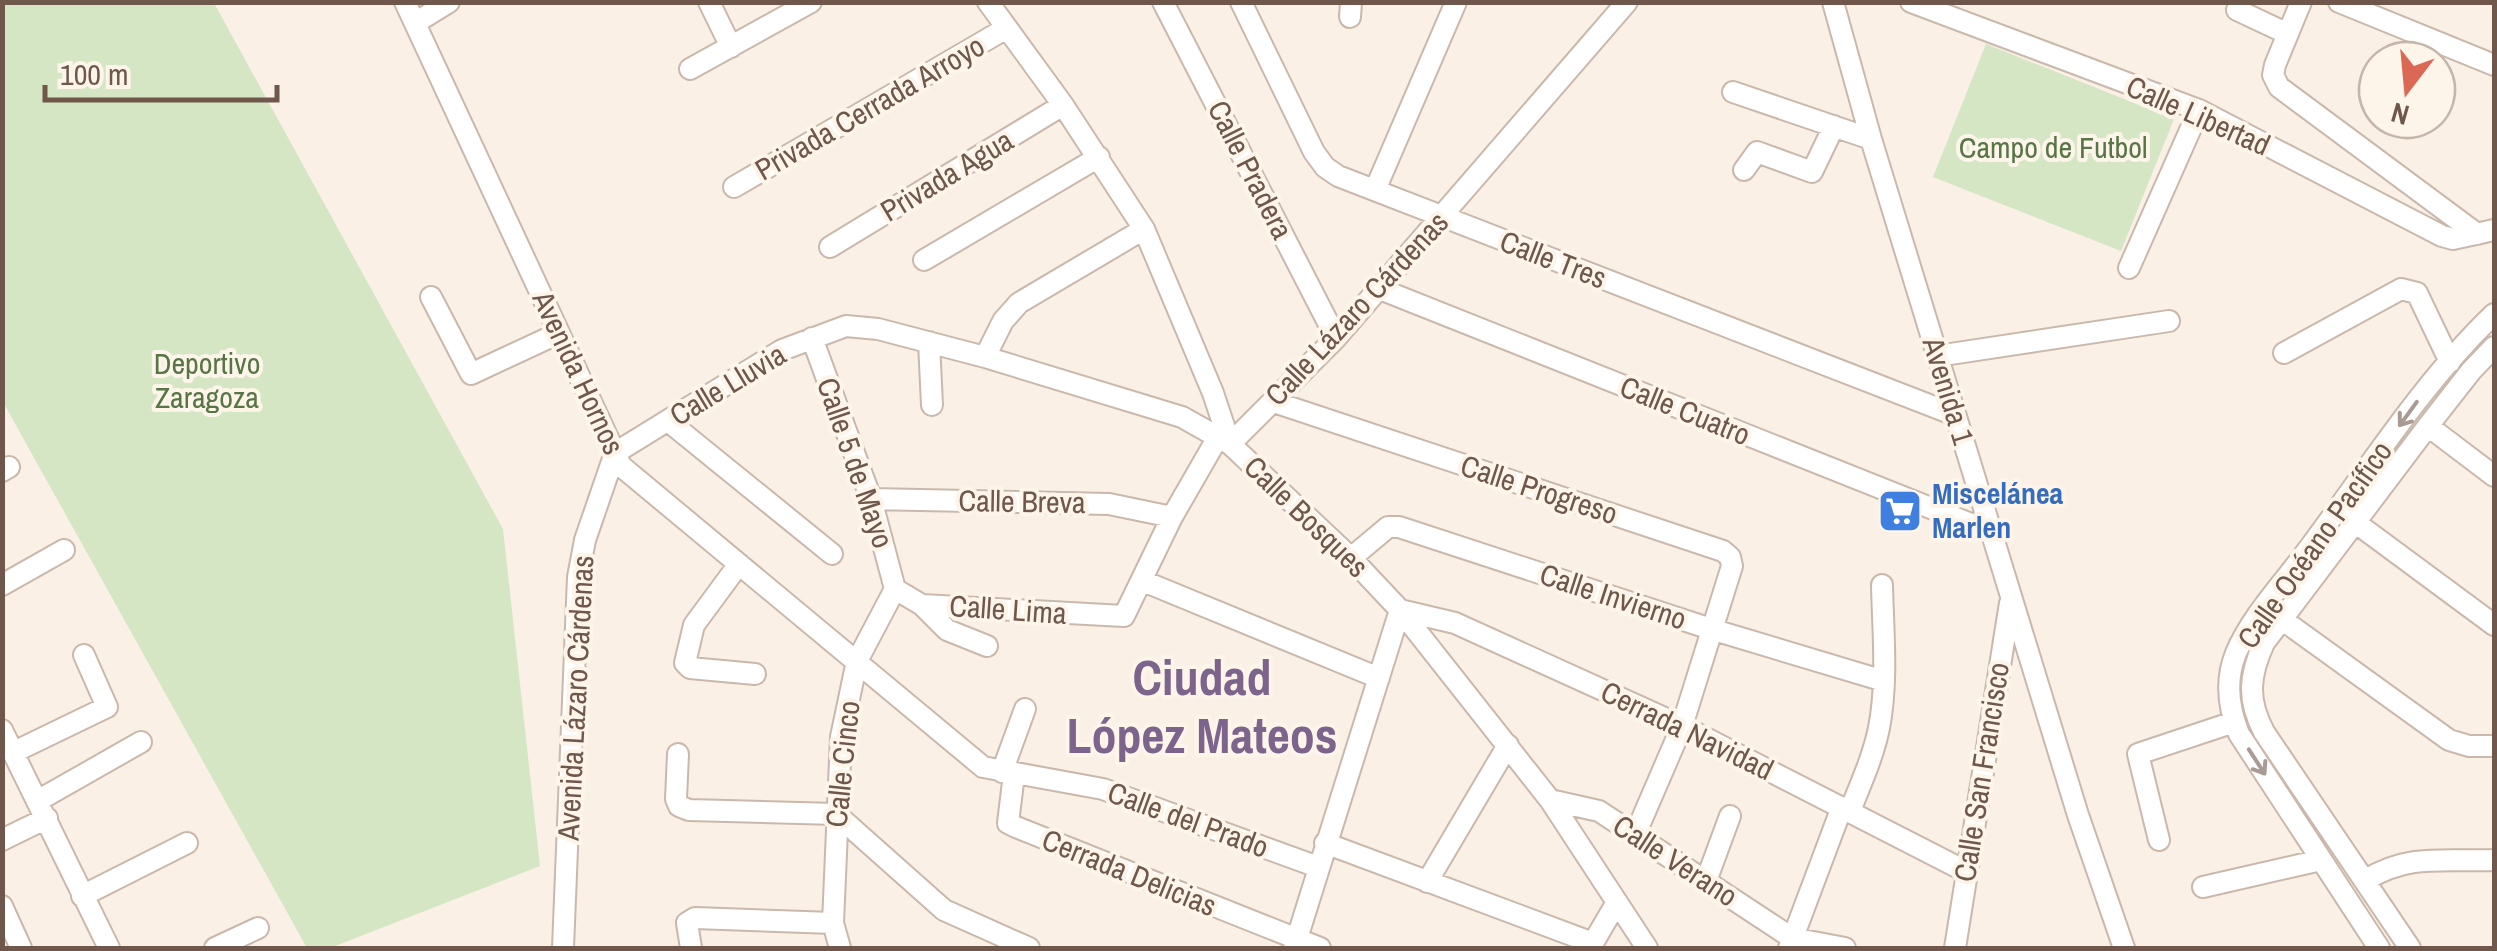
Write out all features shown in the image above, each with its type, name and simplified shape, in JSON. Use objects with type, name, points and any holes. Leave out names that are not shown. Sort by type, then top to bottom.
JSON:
[{"type":"street","name":"Avenida Hornos","points":[[405,2],[622,466],[857,662]]},
{"type":"street","points":[[415,23],[450,2]]},
{"type":"street","points":[[709,2],[731,47]]},
{"type":"street","points":[[690,69],[811,2]]},
{"type":"street","name":"Calle Bosques","points":[[988,2],[1099,157],[1144,229],[1213,393],[1224,440],[1400,610],[1550,800],[1647,948]]},
{"type":"street","name":"Calle Pradera","points":[[1163,2],[1336,338]]},
{"type":"street","name":"Calle Tres","points":[[1241,2],[1314,152],[1338,176],[1956,415]]},
{"type":"street","points":[[1376,190],[1456,2]]},
{"type":"street","name":"Calle Lázaro Cárdenas","points":[[1124,616],[1172,517],[1224,440],[1274,402],[1336,338],[1627,2]]},
{"type":"street","name":"Avenida 1","points":[[1832,2],[1870,139],[2121,947]]},
{"type":"street","name":"Calle Libertad","points":[[1911,2],[2199,110],[2442,236],[2453,239],[2486,232]]},
{"type":"street","points":[[2301,2],[2273,75],[2279,87],[2486,232]]},
{"type":"street","points":[[2339,2],[2494,66]]},
{"type":"street","points":[[2237,10],[2288,34]]},
{"type":"street","name":"Privada Cerrada Arroyo","points":[[734,187],[1005,29]]},
{"type":"street","points":[[1734,92],[1870,139]]},
{"type":"street","name":"Privada Agua","points":[[830,246],[1063,105]]},
{"type":"street","points":[[2128,268],[2199,110]]},
{"type":"street","points":[[1744,170],[1756,152],[1812,172],[1834,126]]},
{"type":"street","points":[[924,260],[1099,157]]},
{"type":"street","points":[[985,357],[1003,321],[1019,302],[1144,229]]},
{"type":"street","name":"Calle Cuatro","points":[[1380,289],[1991,532]]},
{"type":"street","points":[[2284,353],[2401,289],[2417,293],[2450,362]]},
{"type":"street","points":[[431,297],[466,372],[471,374],[559,333]]},
{"type":"street","name":"Calle Océano Pacífico","points":[[2379,948],[2239,734],[2229,692],[2231,672],[2237,651],[2274,614],[2450,362],[2494,314]]},
{"type":"street","points":[[1937,356],[2169,321]]},
{"type":"street","name":"Calle Lluvia","points":[[615,453],[782,350],[812,338],[846,326],[878,329],[928,342]]},
{"type":"street","points":[[2474,334],[2494,345]]},
{"type":"street","name":"Calle 5 de Mayo","points":[[812,338],[870,499],[895,589]]},
{"type":"street","points":[[932,405],[928,342],[1182,418],[1224,440]]},
{"type":"street","name":"Calle Océano Pacífico","points":[[2346,516],[2428,426],[2494,345]]},
{"type":"street","name":"Calle Progreso","points":[[1274,402],[1723,551],[1730,557],[1732,566],[1714,630],[1682,726],[1636,835]]},
{"type":"street","points":[[668,420],[832,554]]},
{"type":"street","points":[[2428,426],[2494,476]]},
{"type":"street","name":"Avenida Lázaro Cárdenas","points":[[563,948],[578,577],[585,540],[615,453]]},
{"type":"street","name":"Calle Breva","points":[[870,499],[1109,504],[1172,517]]},
{"type":"street","points":[[2346,516],[2494,625]]},
{"type":"street","name":"Calle Invierno","points":[[1350,558],[1388,526],[1399,527],[1884,681]]},
{"type":"street","points":[[2,585],[64,550]]},
{"type":"street","points":[[739,564],[702,610],[688,642],[685,663],[690,668],[754,674]]},
{"type":"street","points":[[1143,582],[1378,678]]},
{"type":"street","points":[[1845,948],[1791,944],[1846,808],[1871,759],[1884,681],[1882,585]]},
{"type":"street","name":"Calle Lima","points":[[895,589],[922,605],[1124,616]]},
{"type":"street","name":"Calle Cinco","points":[[840,948],[833,923],[841,736],[857,662],[895,589]]},
{"type":"street","name":"Calle San Francisco","points":[[1954,948],[2011,596]]},
{"type":"street","points":[[922,605],[947,630],[986,646]]},
{"type":"street","points":[[1320,948],[1295,944],[1400,610]]},
{"type":"street","name":"Cerrada Navidad","points":[[1400,610],[1455,623],[1682,726],[1966,871]]},
{"type":"street","points":[[2274,614],[2450,740],[2469,746],[2494,746]]},
{"type":"street","name":"Calle Océano Pacífico","points":[[2274,614],[2254,665],[2250,685],[2253,712],[2410,948]]},
{"type":"street","points":[[14,752],[107,707],[84,655]]},
{"type":"street","name":"Calle del Prado","points":[[857,662],[983,767],[1103,788],[1318,867]]},
{"type":"street","points":[[1008,773],[1025,709]]},
{"type":"street","points":[[2159,840],[2138,754],[2234,722]]},
{"type":"street","points":[[2,730],[109,948]]},
{"type":"street","points":[[2,840],[141,742]]},
{"type":"street","points":[[1427,882],[1508,745]]},
{"type":"street","points":[[678,754],[679,806],[689,810],[836,814],[944,910],[1029,948]]},
{"type":"street","name":"Cerrada Delicias","points":[[1008,773],[1008,823],[1016,828],[1295,944]]},
{"type":"street","name":"Calle Verano","points":[[1550,800],[1599,811],[1706,881],[1791,944]]},
{"type":"street","points":[[1706,881],[1730,816]]},
{"type":"street","points":[[2203,887],[2316,852],[2330,830]]},
{"type":"street","points":[[1325,843],[1593,943],[1617,902]]},
{"type":"street","points":[[82,896],[187,844]]},
{"type":"street","points":[[2366,880],[2387,867],[2408,861],[2493,863]]},
{"type":"street","points":[[2,906],[21,948]]},
{"type":"street","points":[[691,948],[687,923],[695,918],[833,923]]},
{"type":"street","points":[[216,948],[258,928]]},
{"type":"green space","name":"Deportivo Zaragoza","points":[[2,3],[214,3],[503,529],[540,866],[330,948],[307,948],[3,402]]},
{"type":"green space","name":"Campo de Futbol","points":[[1986,44],[2174,119],[2121,251],[1933,177]]},
{"type":"place","name":"Miscelánea Marlen","points":[[1900,511]]},
{"type":"district","name":"Ciudad López Mateos","points":[[1202,706]]}]
